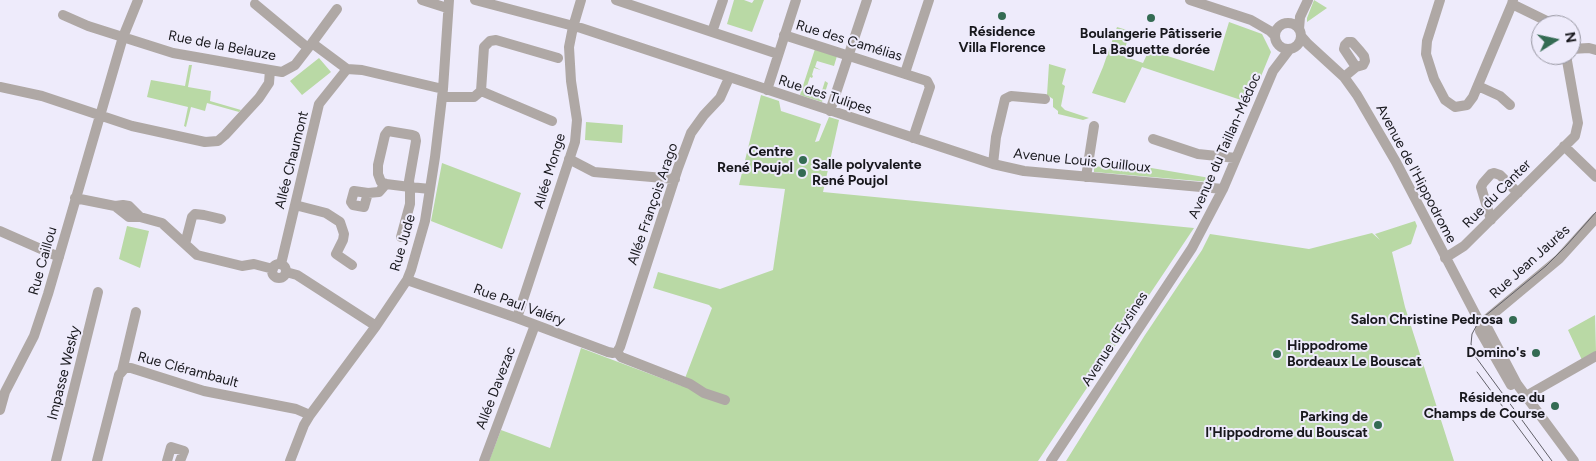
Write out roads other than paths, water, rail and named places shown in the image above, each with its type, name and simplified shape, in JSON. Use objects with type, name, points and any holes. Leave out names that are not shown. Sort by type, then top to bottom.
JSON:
[{"type":"street","name":"Rue Caillou","points":[[0,410],[5,392],[34,336],[124,37],[138,0]]},
{"type":"street","points":[[422,0],[448,4]]},
{"type":"street","name":"Rue des Tulipes","points":[[475,0],[573,27],[913,138]]},
{"type":"street","name":"Allée Monge","points":[[517,318],[575,142],[577,120],[569,47],[581,0]]},
{"type":"street","points":[[616,0],[643,4],[712,32],[778,54]]},
{"type":"street","points":[[712,32],[723,0]]},
{"type":"street","points":[[768,90],[796,0]]},
{"type":"street","points":[[830,111],[867,0]]},
{"type":"street","points":[[905,73],[929,0]]},
{"type":"street","points":[[1276,40],[1277,29],[1293,18],[1302,0]]},
{"type":"street","points":[[1292,48],[1300,42],[1300,17],[1308,0]]},
{"type":"street","points":[[1440,0],[1426,47],[1428,66],[1445,100],[1455,107],[1467,105],[1478,86],[1512,2],[1536,15]]},
{"type":"street","points":[[1198,1],[1252,20],[1270,31],[1276,40],[1292,48],[1313,48]]},
{"type":"street","points":[[256,4],[347,70],[362,70],[443,93],[474,97],[481,91],[484,47],[490,41],[496,40],[558,58]]},
{"type":"street","name":"Rue Jude","points":[[290,461],[304,425],[407,280],[425,222],[430,189],[443,93],[448,4]]},
{"type":"street","name":"Rue de la Belauze","points":[[63,15],[88,26],[174,53],[282,72],[295,65],[337,8]]},
{"type":"street","points":[[1252,20],[1296,26],[1300,32]]},
{"type":"street","name":"Avenue de l'Hippodrome","points":[[1300,32],[1313,48],[1344,77],[1357,95],[1396,162],[1481,324],[1487,327],[1525,401],[1574,461]]},
{"type":"street","name":"Rue des Camélias","points":[[784,35],[927,81],[930,87],[913,138]]},
{"type":"street","name":"Avenue du Taillan-Médoc","points":[[1202,231],[1223,189],[1274,71],[1277,59],[1276,40]]},
{"type":"street","name":"Avenue du Taillan-Médoc","points":[[1274,71],[1292,48]]},
{"type":"street","points":[[1581,48],[1596,50]]},
{"type":"street","name":"Rue du Canter","points":[[1445,258],[1464,246],[1575,136],[1578,123],[1568,65]]},
{"type":"street","points":[[1344,77],[1356,67]]},
{"type":"street","points":[[0,87],[24,91],[132,126],[205,142],[218,140],[225,135],[259,98],[269,83],[270,70]]},
{"type":"street","name":"Allée Chaumont","points":[[280,269],[320,104],[347,70]]},
{"type":"street","name":"Allée François Arago","points":[[619,349],[692,133],[720,98],[729,78]]},
{"type":"street","points":[[1478,86],[1500,96],[1510,105]]},
{"type":"street","points":[[481,91],[552,122]]},
{"type":"street","points":[[993,164],[996,137],[1005,99],[1011,96],[1045,99]]},
{"type":"street","points":[[1086,177],[1094,126]]},
{"type":"street","points":[[401,238],[410,204],[410,187],[409,181],[416,141],[415,136],[388,131],[385,135],[378,165],[378,178],[386,184],[410,187],[430,189]]},
{"type":"street","name":"Avenue Louis Guilloux","points":[[913,138],[993,164],[1024,171],[1223,189]]},
{"type":"street","points":[[1153,139],[1198,154],[1236,158]]},
{"type":"street","points":[[1564,146],[1596,178]]},
{"type":"street","points":[[568,159],[594,172],[675,179]]},
{"type":"street","points":[[1491,220],[1481,187],[1483,182],[1494,173],[1500,175],[1518,193]]},
{"type":"street","points":[[368,193],[379,192],[386,184]]},
{"type":"street","points":[[75,198],[115,206],[129,217],[140,217],[162,223],[197,255],[242,266],[254,264],[280,269],[297,275],[376,326]]},
{"type":"street","points":[[295,205],[326,213],[340,222],[344,234],[336,254],[352,265]]},
{"type":"street","points":[[185,244],[192,217],[195,214],[204,214],[221,219]]},
{"type":"street","name":"Rue Jean Jaurès","points":[[1481,324],[1559,258],[1596,218]]},
{"type":"street","points":[[0,231],[59,257]]},
{"type":"street","name":"Avenue d'Eysines","points":[[1051,461],[1202,231]]},
{"type":"street","name":"Rue Paul Valéry","points":[[407,280],[608,352],[613,353],[619,349],[621,358],[690,384],[704,393],[725,400]]},
{"type":"street","name":"Impasse Wesky","points":[[56,461],[98,292]]},
{"type":"street","points":[[122,371],[136,312]]},
{"type":"street","name":"Avenue de l'Hippodrome","points":[[1481,324],[1480,331],[1507,379],[1522,396],[1566,461]]},
{"type":"street","name":"Allée Davezac","points":[[484,461],[535,325]]},
{"type":"street","points":[[1525,401],[1596,356]]},
{"type":"street","name":"Rue Clérambault","points":[[97,461],[122,371],[125,368],[131,368],[204,391],[296,409],[310,416]]},
{"type":"street","points":[[167,461],[171,447],[184,451],[180,461]]},
{"type":"tram line","points":[[1552,461],[1475,356],[1471,344],[1472,334],[1479,321],[1546,266],[1596,212]]},
{"type":"tram line","points":[[1477,372],[1543,461]]},
{"type":"place","name":"Résidence Villa Florence","points":[[1002,16]]},
{"type":"place","name":"Boulangerie Pâtisserie La Baguette dorée","points":[[1151,18]]},
{"type":"place","name":"Centre René Poujol","points":[[803,160]]},
{"type":"place","name":"Salle polyvalente René Poujol","points":[[802,173]]},
{"type":"place","name":"Salon Christine Pedrosa","points":[[1513,320]]},
{"type":"place","name":"Domino's","points":[[1536,353]]},
{"type":"place","name":"Hippodrome Bordeaux Le Bouscat","points":[[1277,354]]},
{"type":"place","name":"Résidence du Champs de Course","points":[[1555,406]]},
{"type":"place","name":"Parking de l'Hippodrome du Bouscat","points":[[1378,425]]}]
